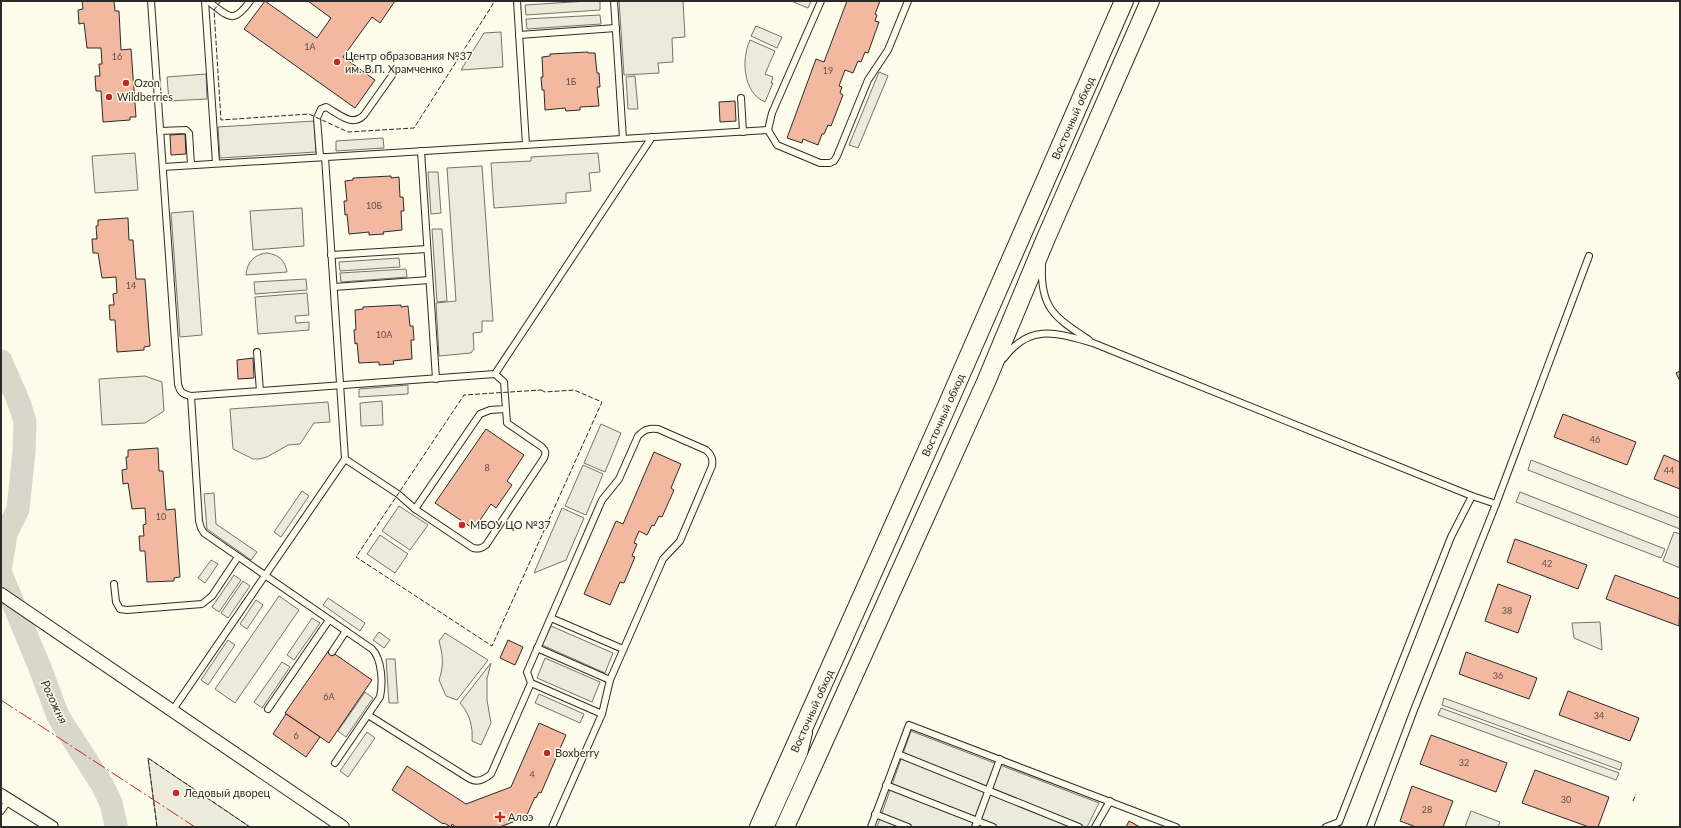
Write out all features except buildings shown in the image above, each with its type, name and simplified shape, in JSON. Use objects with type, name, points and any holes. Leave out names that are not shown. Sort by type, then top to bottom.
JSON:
[{"type":"main road","name":"Восточный обход","points":[[759,827],[943,415],[1124,1]]},
{"type":"main road","name":"Восточный обход","points":[[785,827],[986,382],[1046,238],[1150,1]]},
{"type":"street","points":[[2,594],[343,827]]},
{"type":"street","points":[[5,797],[52,827]]},
{"type":"lane","points":[[151,1],[179,390],[183,394],[190,396],[495,374],[504,382],[507,423],[542,447],[546,454],[486,545],[477,549],[473,548],[415,509],[398,494],[345,459]]},
{"type":"lane","points":[[205,1],[216,163]]},
{"type":"lane","points":[[208,1],[228,16],[233,17],[242,12],[250,1]]},
{"type":"lane","points":[[517,1],[526,144]]},
{"type":"lane","points":[[614,1],[623,139]]},
{"type":"lane","points":[[821,1],[772,113],[768,130],[777,145],[820,163],[830,163],[834,161],[868,80],[888,50],[908,1]]},
{"type":"lane","points":[[519,35],[616,28]]},
{"type":"lane","points":[[172,711],[345,459],[334,287],[317,118],[321,109],[326,107],[347,120],[359,119],[364,115],[393,74]]},
{"type":"lane","points":[[741,98],[743,132]]},
{"type":"lane","points":[[160,132],[186,130],[188,133],[191,165]]},
{"type":"lane","points":[[163,166],[768,130]]},
{"type":"lane","points":[[495,374],[652,137]]},
{"type":"lane","points":[[421,151],[436,379]]},
{"type":"lane","points":[[1046,238],[1041,267],[1042,288],[1047,304],[1059,320],[1093,343]]},
{"type":"lane","points":[[331,255],[427,249]]},
{"type":"lane","points":[[1370,827],[1414,710],[1496,504],[1589,256]]},
{"type":"lane","points":[[334,287],[430,280]]},
{"type":"lane","points":[[986,382],[1008,353],[1023,339],[1039,334],[1057,333],[1093,343],[1472,496],[1496,504]]},
{"type":"lane","points":[[257,352],[260,391]]},
{"type":"lane","points":[[190,396],[200,528],[209,538],[372,649],[378,658],[381,692],[380,697],[335,763]]},
{"type":"lane","points":[[415,509],[480,414],[490,410],[506,409]]},
{"type":"lane","points":[[368,715],[470,779],[476,781],[486,778],[491,774],[531,683],[527,672],[602,500],[619,479],[638,436],[644,430],[650,428],[658,429],[711,454],[713,460],[712,466],[680,541],[663,559],[623,649],[610,680],[602,714],[552,827]]},
{"type":"lane","points":[[1326,827],[1339,822],[1452,537],[1472,496]]},
{"type":"lane","points":[[114,584],[116,602],[120,609],[126,610],[202,604],[212,596],[238,557]]},
{"type":"lane","points":[[551,618],[623,649]]},
{"type":"lane","points":[[268,709],[330,620]]},
{"type":"lane","points":[[332,652],[346,632]]},
{"type":"lane","points":[[537,648],[610,680]]},
{"type":"lane","points":[[531,683],[602,714]]},
{"type":"lane","points":[[771,827],[804,754],[819,694]]},
{"type":"lane","points":[[870,827],[909,725],[1176,827]]},
{"type":"lane","points":[[898,754],[1079,827]]},
{"type":"lane","points":[[976,824],[1000,759]]},
{"type":"lane","points":[[792,827],[807,780]]},
{"type":"lane","points":[[886,785],[976,824],[993,827]]},
{"type":"lane","points":[[1,811],[5,797]]},
{"type":"lane","points":[[1095,827],[1110,801]]},
{"type":"lane","points":[[875,814],[908,827]]},
{"type":"shaded area","points":[[600,1],[600,10],[526,15],[525,5]]},
{"type":"shaded area","points":[[619,1],[683,1],[685,37],[672,38],[673,62],[658,63],[659,73],[624,75]]},
{"type":"shaded area","points":[[791,1],[811,1],[808,8]]},
{"type":"shaded area","points":[[600,15],[601,24],[527,29],[526,19]]},
{"type":"shaded area","points":[[756,26],[782,37],[777,48],[751,36]]},
{"type":"shaded area","points":[[501,32],[503,67],[461,70],[484,33]]},
{"type":"shaded area","points":[[750,40],[775,51],[765,74],[773,77],[771,83],[773,83],[765,102],[758,98],[752,91],[746,75],[745,56]]},
{"type":"shaded area","points":[[879,72],[888,76],[858,148],[849,145]]},
{"type":"shaded area","points":[[206,74],[207,99],[169,101],[167,77]]},
{"type":"shaded area","points":[[635,76],[638,109],[628,109],[626,77]]},
{"type":"shaded area","points":[[314,121],[316,152],[220,158],[218,127]]},
{"type":"shaded area","points":[[383,138],[384,148],[336,151],[336,141]]},
{"type":"shaded area","points":[[135,153],[138,190],[95,193],[92,156]]},
{"type":"shaded area","points":[[598,153],[600,172],[589,173],[591,191],[566,193],[566,203],[494,208],[491,163],[531,161],[531,157]]},
{"type":"shaded area","points":[[482,166],[493,321],[482,321],[482,332],[473,333],[474,349],[471,353],[439,356],[436,303],[456,301],[447,168]]},
{"type":"shaded area","points":[[428,172],[438,172],[441,213],[431,214]]},
{"type":"shaded area","points":[[302,208],[304,246],[253,250],[250,211]]},
{"type":"shaded area","points":[[193,211],[202,335],[180,337],[171,213]]},
{"type":"shaded area","points":[[432,229],[442,229],[447,301],[437,302]]},
{"type":"shaded area","points":[[266,253],[280,258],[285,264],[287,272],[246,275],[248,266],[252,260],[258,255]]},
{"type":"shaded area","points":[[399,258],[400,267],[340,271],[339,262]]},
{"type":"shaded area","points":[[406,269],[407,277],[341,282],[340,273]]},
{"type":"shaded area","points":[[306,279],[307,290],[255,294],[254,282]]},
{"type":"shaded area","points":[[307,293],[309,315],[295,316],[296,323],[309,322],[309,330],[258,334],[255,297]]},
{"type":"shaded area","points":[[145,376],[162,382],[164,411],[145,423],[102,425],[99,379]]},
{"type":"shaded area","points":[[408,385],[408,394],[359,397],[359,389]]},
{"type":"shaded area","points":[[382,401],[383,425],[361,426],[360,403]]},
{"type":"shaded area","points":[[328,402],[330,422],[314,423],[300,444],[288,445],[267,457],[259,459],[253,459],[233,449],[230,409]]},
{"type":"shaded area","points":[[601,424],[621,433],[605,472],[584,463]]},
{"type":"shaded area","points":[[1531,460],[1680,518],[1680,529],[1528,470]]},
{"type":"shaded area","points":[[583,465],[603,474],[586,515],[565,506]]},
{"type":"shaded area","points":[[302,491],[309,496],[281,537],[274,532]]},
{"type":"shaded area","points":[[1520,492],[1665,549],[1661,558],[1516,502]]},
{"type":"shaded area","points":[[214,493],[216,524],[257,552],[251,560],[207,529],[204,494]]},
{"type":"shaded area","points":[[399,506],[428,525],[410,550],[382,531]]},
{"type":"shaded area","points":[[562,508],[584,518],[566,560],[534,573]]},
{"type":"shaded area","points":[[1674,532],[1680,534],[1680,568],[1663,561]]},
{"type":"shaded area","points":[[380,535],[408,554],[395,573],[367,554]]},
{"type":"shaded area","points":[[211,560],[218,564],[205,583],[198,578]]},
{"type":"shaded area","points":[[234,575],[241,580],[219,612],[212,607]]},
{"type":"shaded area","points":[[243,581],[250,586],[228,618],[221,613]]},
{"type":"shaded area","points":[[279,596],[299,610],[235,703],[215,689]]},
{"type":"shaded area","points":[[328,598],[365,623],[360,631],[323,605]]},
{"type":"shaded area","points":[[256,600],[263,605],[247,629],[240,624]]},
{"type":"shaded area","points":[[312,618],[320,623],[294,660],[287,655]]},
{"type":"shaded area","points":[[1600,622],[1602,650],[1574,638],[1572,623]]},
{"type":"shaded area","points":[[551,626],[613,653],[605,673],[542,645]]},
{"type":"shaded area","points":[[379,632],[390,640],[384,648],[373,640]]},
{"type":"shaded area","points":[[445,633],[488,660],[457,700],[446,696],[439,680],[442,670],[442,660],[439,641]]},
{"type":"shaded area","points":[[228,640],[235,645],[208,685],[201,680]]},
{"type":"shaded area","points":[[545,658],[600,682],[592,702],[537,678]]},
{"type":"shaded area","points":[[386,659],[395,659],[398,703],[389,703]]},
{"type":"shaded area","points":[[282,662],[290,667],[262,708],[254,702]]},
{"type":"shaded area","points":[[491,663],[487,679],[487,700],[491,723],[481,745],[472,741],[470,721],[460,703]]},
{"type":"shaded area","points":[[365,692],[373,698],[346,737],[338,731]]},
{"type":"shaded area","points":[[539,694],[584,714],[580,723],[535,703]]},
{"type":"shaded area","points":[[1444,698],[1622,763],[1620,770],[1442,705]]},
{"type":"shaded area","points":[[1441,708],[1619,773],[1616,780],[1438,715]]},
{"type":"shaded area","points":[[911,731],[1099,803],[1087,827],[877,827]]},
{"type":"shaded area","points":[[367,732],[375,738],[348,777],[340,771]]},
{"type":"shaded area","name":"Ледовый дворец","points":[[148,758],[250,827],[157,827]]},
{"type":"shaded area","points":[[1471,811],[1500,822],[1498,827],[1465,827]]},
{"type":"waterway","name":"Рогожня","points":[[1,361],[18,400],[25,421],[24,452],[18,509],[6,534],[1,565]]},
{"type":"waterway","name":"Рогожня","points":[[1,574],[58,716],[103,786],[111,803],[116,825]]},
{"type":"fence","points":[[221,1],[214,10],[221,120],[309,114],[348,132],[414,128],[493,4],[493,1]]},
{"type":"fence","points":[[541,390],[545,392],[574,390],[602,402],[492,646],[356,557],[464,395],[541,390]]},
{"type":"fence","points":[[157,827],[148,758],[250,827]]},
{"type":"fence","points":[[1633,801],[1636,794]]},
{"type":"power","points":[[1,700],[195,827]]},
{"type":"place","name":"Центр образования №37 им. В.П. Храмченко","points":[[337,62]]},
{"type":"place","name":"Ozon","points":[[126,83]]},
{"type":"place","name":"Wildberries","points":[[109,97]]},
{"type":"place","name":"МБОУ ЦО №37","points":[[462,525]]},
{"type":"place","name":"Boxberry","points":[[547,753]]},
{"type":"place","name":"Ледовый дворец","points":[[176,793]]},
{"type":"place","name":"Алоэ","points":[[500,817]]}]
